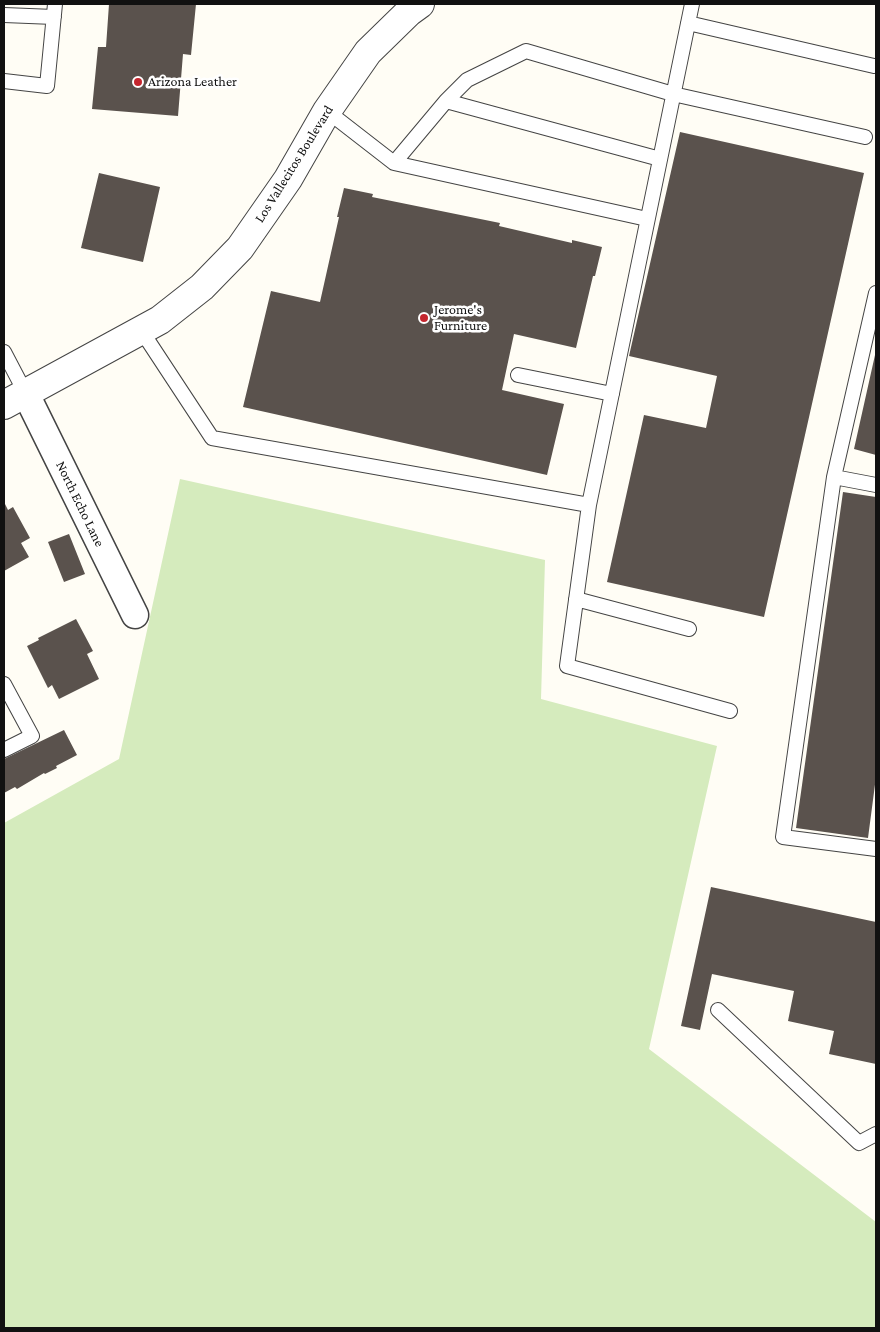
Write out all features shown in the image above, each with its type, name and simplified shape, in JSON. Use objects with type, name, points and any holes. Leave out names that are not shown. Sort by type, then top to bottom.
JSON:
[{"type":"street","name":"Los Vallecitos Boulevard","points":[[15,399],[160,320],[202,287],[240,248],[288,179],[327,111],[368,52],[409,12],[420,4]]},
{"type":"street","name":"North Echo Lane","points":[[15,399],[135,615]]},
{"type":"lane","points":[[692,4],[589,505],[566,666],[730,711]]},
{"type":"lane","points":[[4,14],[54,10],[47,86],[4,81]]},
{"type":"lane","points":[[688,23],[874,66]]},
{"type":"lane","points":[[394,163],[446,101],[467,80],[526,51],[673,94],[865,137]]},
{"type":"lane","points":[[446,101],[660,158]]},
{"type":"lane","points":[[327,111],[394,163],[648,219]]},
{"type":"lane","points":[[876,293],[834,477],[783,837],[876,849]]},
{"type":"lane","points":[[141,330],[212,438],[589,505]]},
{"type":"lane","points":[[4,352],[15,399]]},
{"type":"lane","points":[[518,375],[612,394]]},
{"type":"lane","points":[[834,477],[876,485]]},
{"type":"lane","points":[[576,599],[688,629]]},
{"type":"lane","points":[[4,684],[32,736],[4,750]]},
{"type":"lane","points":[[718,1010],[859,1143],[876,1134]]},
{"type":"green space","points":[[180,479],[545,560],[541,699],[717,746],[649,1049],[876,1222],[876,1328],[4,1328],[4,823],[119,759]]},
{"type":"building","name":"Arizona Leather","points":[[109,4],[196,4],[191,55],[183,54],[178,116],[92,109],[98,47],[106,47]]},
{"type":"building","points":[[680,132],[864,173],[764,617],[607,582],[644,415],[706,428],[717,376],[629,356]]},
{"type":"building","points":[[99,173],[160,187],[143,262],[81,248]]},
{"type":"building","name":"Jerome's Furniture","points":[[344,188],[373,194],[372,197],[500,223],[499,226],[572,243],[572,240],[602,247],[576,348],[514,334],[502,390],[564,404],[547,475],[243,407],[271,291],[320,302]]},
{"type":"building","points":[[876,355],[876,455],[854,449]]},
{"type":"building","points":[[843,492],[876,497],[876,777],[868,838],[796,828]]},
{"type":"building","points":[[4,502],[8,510],[13,507],[30,538],[21,543],[29,557],[4,571]]},
{"type":"building","points":[[69,534],[85,574],[64,582],[48,542]]},
{"type":"building","points":[[76,619],[93,651],[87,654],[99,679],[59,699],[52,685],[48,688],[27,646],[39,640],[38,638]]},
{"type":"building","points":[[64,730],[77,755],[17,789],[15,787],[4,793],[4,759]]},
{"type":"building","points":[[711,887],[876,922],[876,1064],[829,1054],[834,1031],[788,1021],[794,991],[712,974],[700,1030],[681,1026]]},
{"type":"place","name":"Arizona Leather","points":[[138,82]]},
{"type":"place","name":"Jerome's Furniture","points":[[424,318]]}]
